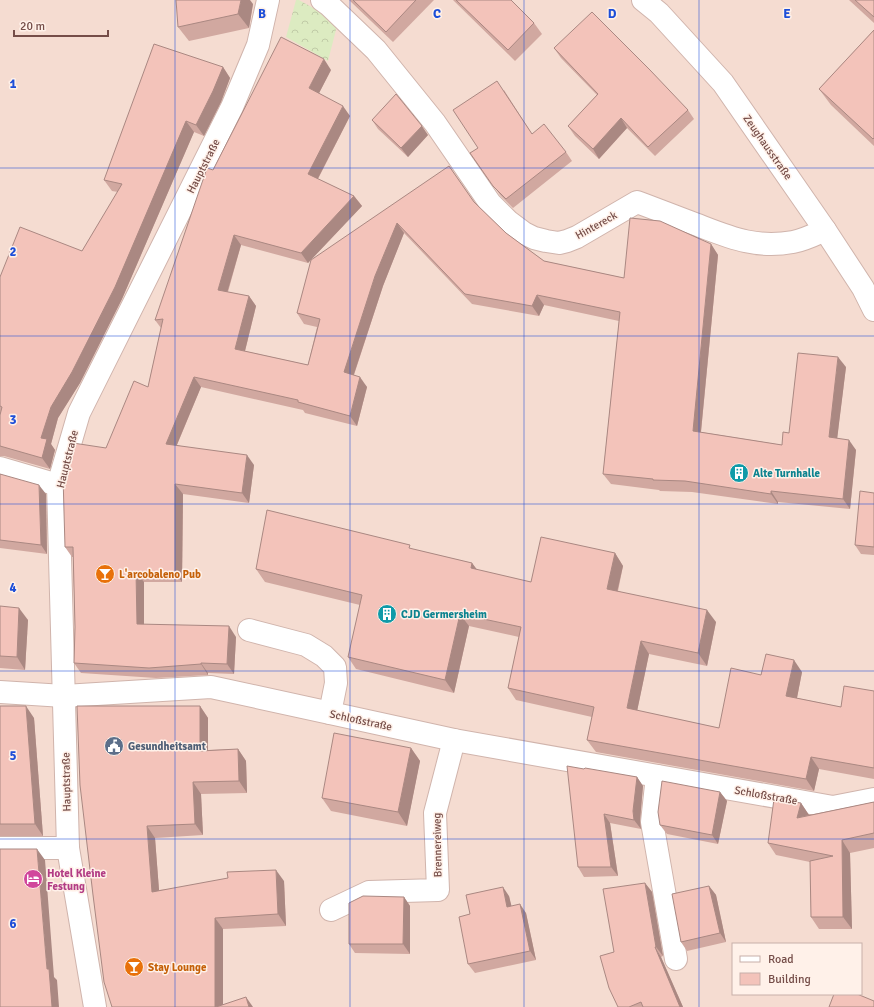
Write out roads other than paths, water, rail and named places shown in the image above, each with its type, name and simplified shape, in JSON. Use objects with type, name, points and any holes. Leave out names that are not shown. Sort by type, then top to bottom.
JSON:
[{"type":"street","name":"Hauptstraße","points":[[95,1007],[68,848],[58,485],[79,413],[232,107],[258,45],[268,0]]},
{"type":"street","name":"Hintereck","points":[[322,0],[376,50],[435,123],[490,203],[508,221],[524,233],[534,238],[546,242],[567,241],[577,237],[637,202],[733,239],[752,243],[780,244],[792,242],[825,230]]},
{"type":"street","name":"Zeughausstraße","points":[[642,0],[659,13],[723,83],[825,230],[863,288],[874,310]]},
{"type":"street","points":[[0,468],[58,485]]},
{"type":"street","points":[[249,630],[306,645],[324,656],[335,667],[336,683],[330,713]]},
{"type":"street","name":"Schloßstraße","points":[[0,692],[64,696],[211,687],[454,740],[833,808],[874,799]]},
{"type":"street","name":"Brennereiweg","points":[[331,910],[369,892],[438,890],[435,813],[454,740]]},
{"type":"street","points":[[657,776],[652,822],[676,959]]},
{"type":"street","points":[[0,848],[68,848]]},
{"type":"place","name":"Alte Turnhalle","points":[[739,473]]},
{"type":"place","name":"L'arcobaleno Pub","points":[[105,574]]},
{"type":"place","name":"CJD Germersheim","points":[[387,614]]},
{"type":"place","name":"Gesundheitsamt","points":[[114,746]]},
{"type":"place","name":"Hotel Kleine Festung","points":[[33,879]]},
{"type":"place","name":"Stay Lounge","points":[[134,967]]}]
